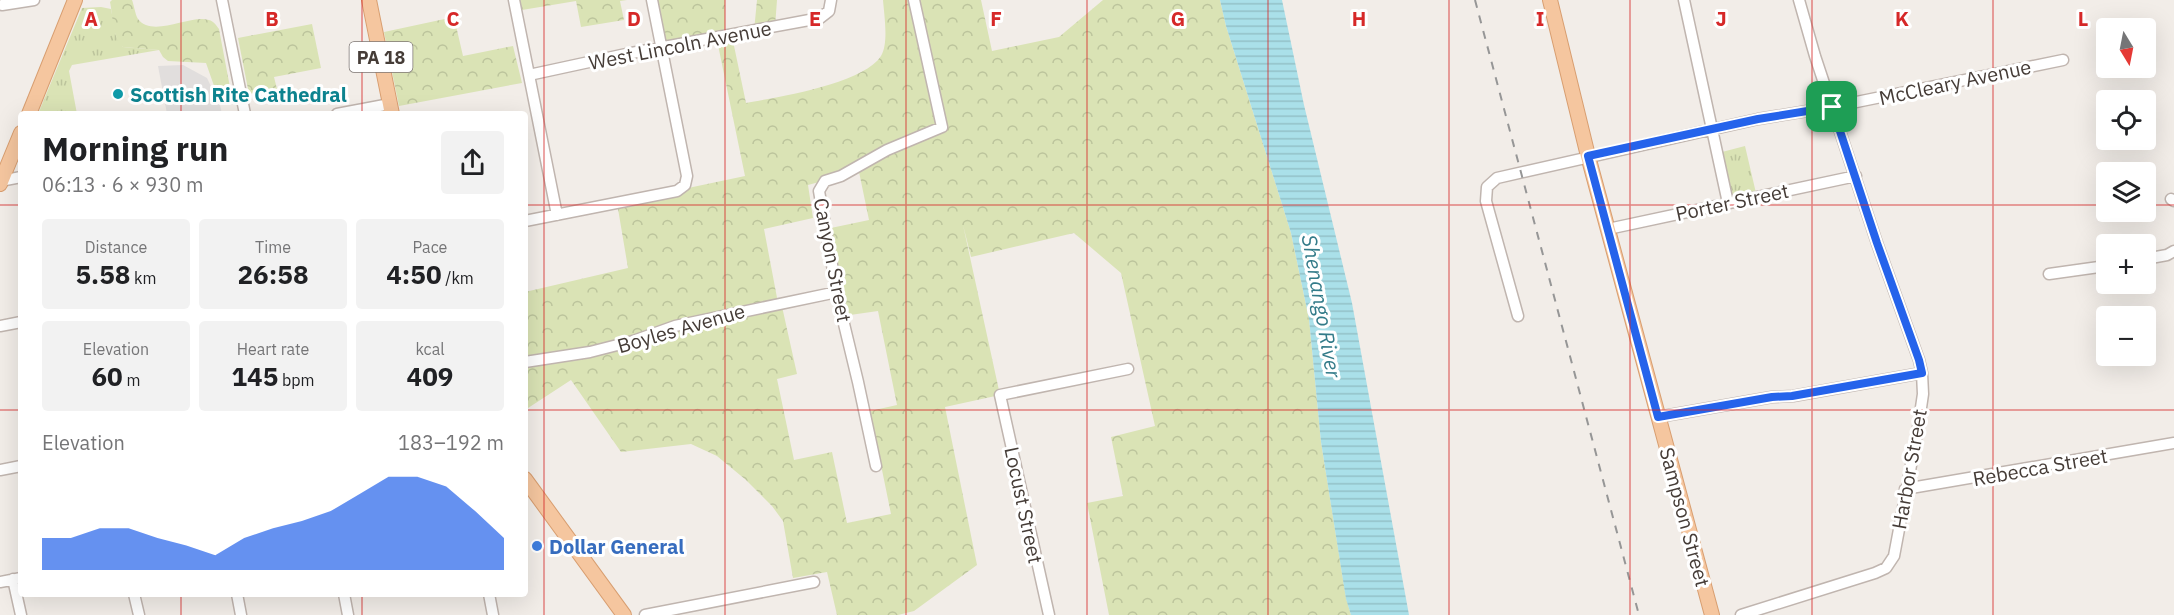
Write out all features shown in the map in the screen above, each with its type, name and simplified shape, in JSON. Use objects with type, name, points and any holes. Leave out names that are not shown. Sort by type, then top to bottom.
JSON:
[{"type":"main road","points":[[30,111],[75,0]]},
{"type":"main road","name":"PA 18","points":[[369,0],[391,109]]},
{"type":"main road","name":"Sampson Street","points":[[1550,0],[1588,156],[1712,615]]},
{"type":"main road","points":[[0,182],[18,140]]},
{"type":"main road","points":[[528,483],[624,615]]},
{"type":"street","points":[[2,5],[34,0]]},
{"type":"street","points":[[222,0],[244,111]]},
{"type":"street","points":[[514,0],[557,215]]},
{"type":"street","points":[[528,220],[677,191],[684,185],[687,176],[652,0]]},
{"type":"street","name":"Canyon Street","points":[[876,466],[837,292],[819,191],[822,183],[855,170],[887,150],[942,127],[914,0]]},
{"type":"street","points":[[1684,0],[1728,203]]},
{"type":"street","name":"Harbor Street","points":[[1741,615],[1875,573],[1890,563],[1923,394],[1919,360],[1877,243],[1798,0]]},
{"type":"street","name":"West Lincoln Avenue","points":[[529,75],[820,18],[830,6]]},
{"type":"street","name":"McCleary Avenue","points":[[1518,316],[1486,201],[1487,187],[1497,178],[1712,129],[2063,60]]},
{"type":"street","points":[[370,111],[391,109]]},
{"type":"street","name":"Porter Street","points":[[1608,229],[1856,176]]},
{"type":"street","points":[[0,182],[18,178]]},
{"type":"street","points":[[2156,257],[2174,252]]},
{"type":"street","points":[[2049,274],[2096,267]]},
{"type":"street","name":"Boyles Avenue","points":[[528,362],[590,352],[633,341],[675,326],[837,292]]},
{"type":"street","points":[[0,326],[18,323]]},
{"type":"street","name":"Locust Street","points":[[1049,615],[1000,395],[1128,369]]},
{"type":"street","points":[[1658,417],[1922,373]]},
{"type":"street","name":"Rebecca Street","points":[[1905,489],[2174,443]]},
{"type":"street","points":[[0,470],[18,467]]},
{"type":"street","points":[[0,582],[17,579]]},
{"type":"street","points":[[645,615],[814,582]]},
{"type":"street","points":[[19,597],[21,615]]},
{"type":"street","points":[[135,597],[139,615]]},
{"type":"street","points":[[238,597],[241,615]]},
{"type":"street","points":[[345,597],[348,615]]},
{"type":"street","points":[[490,597],[493,615]]},
{"type":"green space","points":[[112,0],[132,0],[138,19],[145,25],[164,26],[196,19],[206,19],[214,23],[219,29],[232,98],[225,103],[219,100],[206,63],[168,61],[159,50],[123,47],[115,32],[110,2]]},
{"type":"green space","points":[[520,0],[627,0],[620,1],[624,20],[581,27],[576,1],[522,10]]},
{"type":"green space","points":[[652,0],[725,0],[725,37],[662,48]]},
{"type":"green space","points":[[757,0],[777,0],[775,27],[754,31]]},
{"type":"green space","points":[[883,0],[981,0],[992,51],[1059,37],[1103,0],[1220,0],[1226,26],[1291,233],[1309,319],[1321,442],[1346,598],[1351,615],[1109,615],[1087,503],[1123,496],[1111,437],[1155,426],[1121,273],[1074,233],[971,257],[963,225],[1000,395],[945,407],[977,565],[914,611],[898,615],[837,615],[827,572],[793,578],[783,521],[772,506],[746,480],[717,456],[691,444],[621,452],[571,380],[528,408],[528,291],[628,268],[617,203],[745,176],[718,45],[733,41],[746,103],[819,88],[839,82],[871,66],[881,56],[885,44]],"holes":[[[858,167],[869,220],[826,229],[843,316],[878,311],[897,405],[870,411],[891,514],[847,523],[832,452],[794,460],[777,379],[797,374],[781,302],[778,303],[764,229],[813,218],[808,185],[841,176]]]},
{"type":"green space","points":[[82,8],[111,9],[116,36],[123,47],[159,50],[72,65],[69,71],[76,111],[39,111]]},
{"type":"green space","points":[[454,17],[463,56],[513,46],[522,83],[399,106],[384,32]]},
{"type":"green space","points":[[312,24],[321,68],[274,77],[277,89],[249,94],[238,38]]},
{"type":"green space","points":[[1745,146],[1756,193],[1732,198],[1722,152]]},
{"type":"shaded area","points":[[183,65],[207,78],[221,111],[166,111],[158,66]]},
{"type":"water","name":"Shenango River","points":[[1220,0],[1282,0],[1304,105],[1352,303],[1409,615],[1351,615],[1346,599],[1321,442],[1309,319],[1291,233],[1226,26]]},
{"type":"railway","points":[[1475,0],[1639,615]]},
{"type":"place","name":"Scottish Rite Cathedral","points":[[118,94]]},
{"type":"place","name":"Dollar General","points":[[537,546]]},
{"type":"route","points":[[1832,107],[1922,373],[1658,417],[1588,156],[1758,119],[1832,107]]}]
